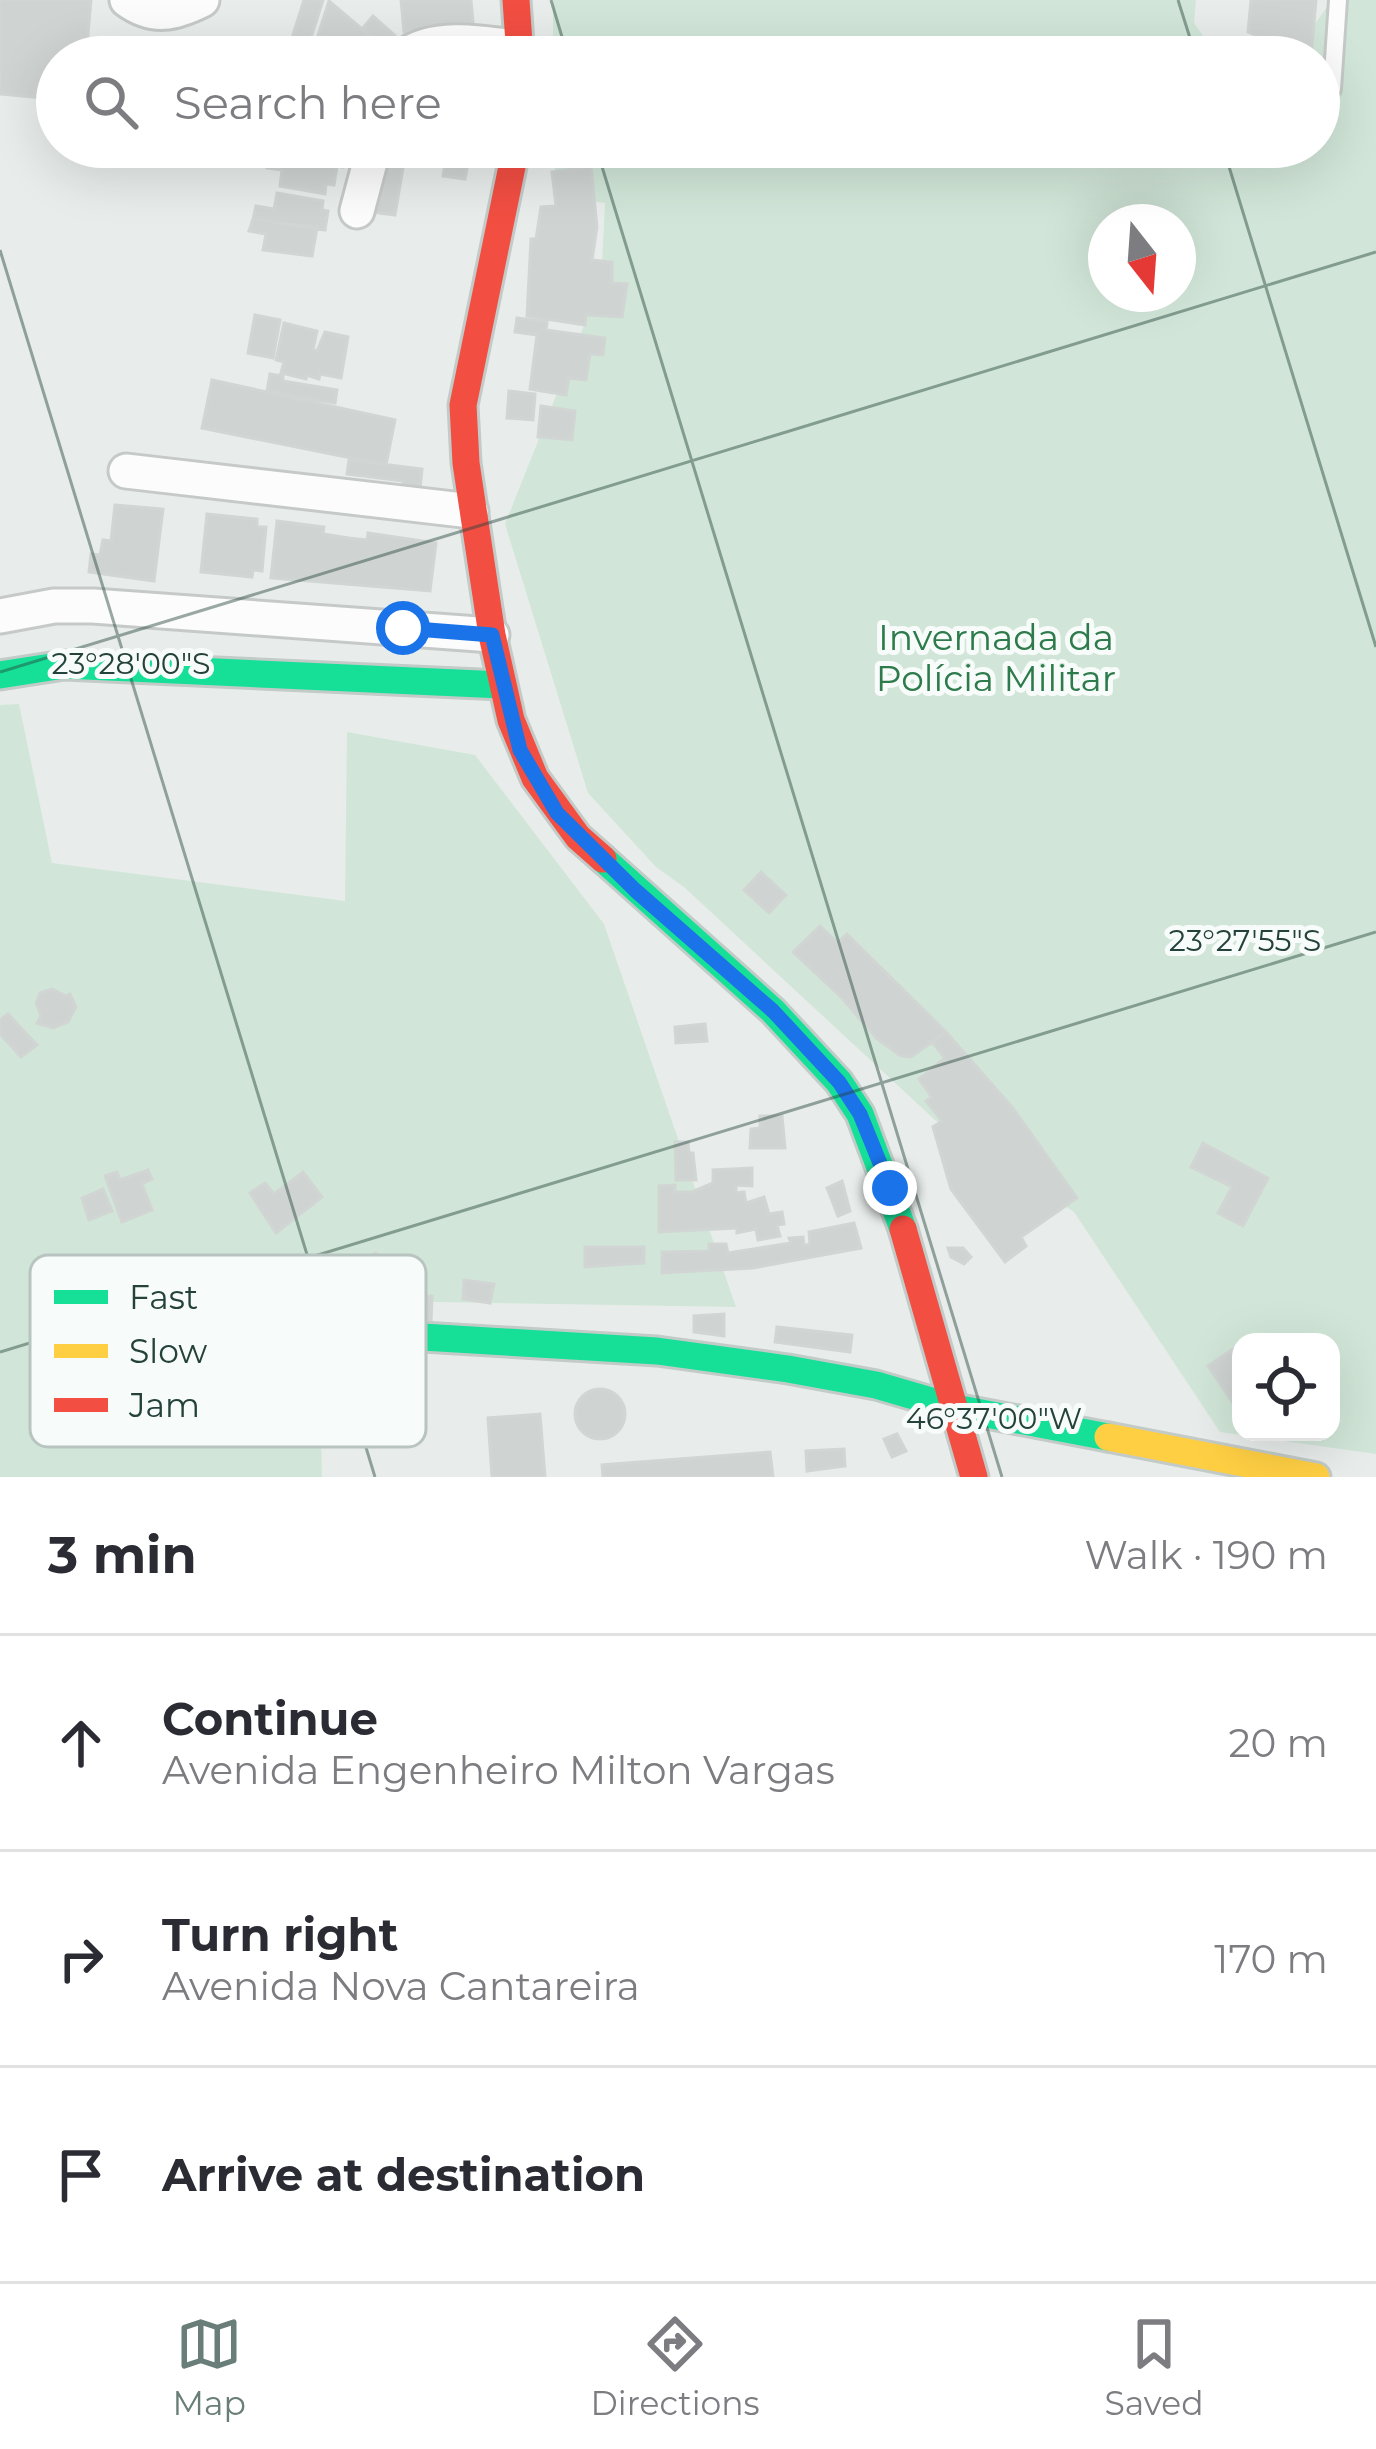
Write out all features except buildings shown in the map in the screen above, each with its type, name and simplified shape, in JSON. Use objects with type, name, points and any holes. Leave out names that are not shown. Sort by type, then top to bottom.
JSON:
[{"type":"main road","points":[[516,0],[519,36]]},
{"type":"main road","points":[[514,168],[463,405],[471,511],[502,685],[520,750],[557,813],[635,890],[773,1011],[839,1082],[860,1114],[920,1279],[974,1477]]},
{"type":"main road","points":[[0,675],[81,666],[502,685]]},
{"type":"main road","points":[[426,1337],[657,1351],[876,1385],[955,1408],[1316,1477]]},
{"type":"street","points":[[127,0],[153,15],[182,10],[202,0]]},
{"type":"street","points":[[357,212],[369,168]]},
{"type":"street","points":[[126,471],[471,511]]},
{"type":"street","points":[[0,616],[54,606],[93,606],[492,635]]},
{"type":"lane","points":[[1336,36],[1338,0]]},
{"type":"green space","points":[[553,0],[1196,0],[1194,23],[1203,36],[553,36]]},
{"type":"green space","name":"Invernada da Polícia Militar","points":[[1332,0],[1376,0],[1376,1454],[1284,1441],[1340,1441],[1340,1333],[1232,1333],[1232,1434],[1220,1432],[1074,1212],[935,1120],[684,887],[656,867],[588,793],[505,524],[601,283],[605,203],[555,195],[555,168],[1340,168],[1340,36],[1306,36]]},
{"type":"green space","points":[[19,704],[52,863],[345,901],[347,732],[475,755],[604,924],[736,1307],[426,1302],[426,1255],[30,1255],[30,1447],[321,1447],[322,1477],[0,1477],[0,705]]},
{"type":"traffic: fast","points":[[0,675],[64,665],[502,685]]},
{"type":"traffic: fast","points":[[603,859],[773,1011],[839,1082],[860,1114],[903,1229]]},
{"type":"traffic: fast","points":[[426,1337],[657,1351],[788,1369],[1108,1437]]},
{"type":"traffic: slow","points":[[1108,1437],[1316,1477]]},
{"type":"traffic: jam","points":[[516,0],[519,36]]},
{"type":"traffic: jam","points":[[512,168],[463,405],[466,463],[492,635],[511,720],[535,778],[578,837],[603,859]]},
{"type":"traffic: jam","points":[[903,1229],[974,1477]]},
{"type":"route","points":[[403,628],[492,635],[520,750],[557,813],[635,890],[773,1011],[839,1082],[860,1114],[890,1188]]}]
